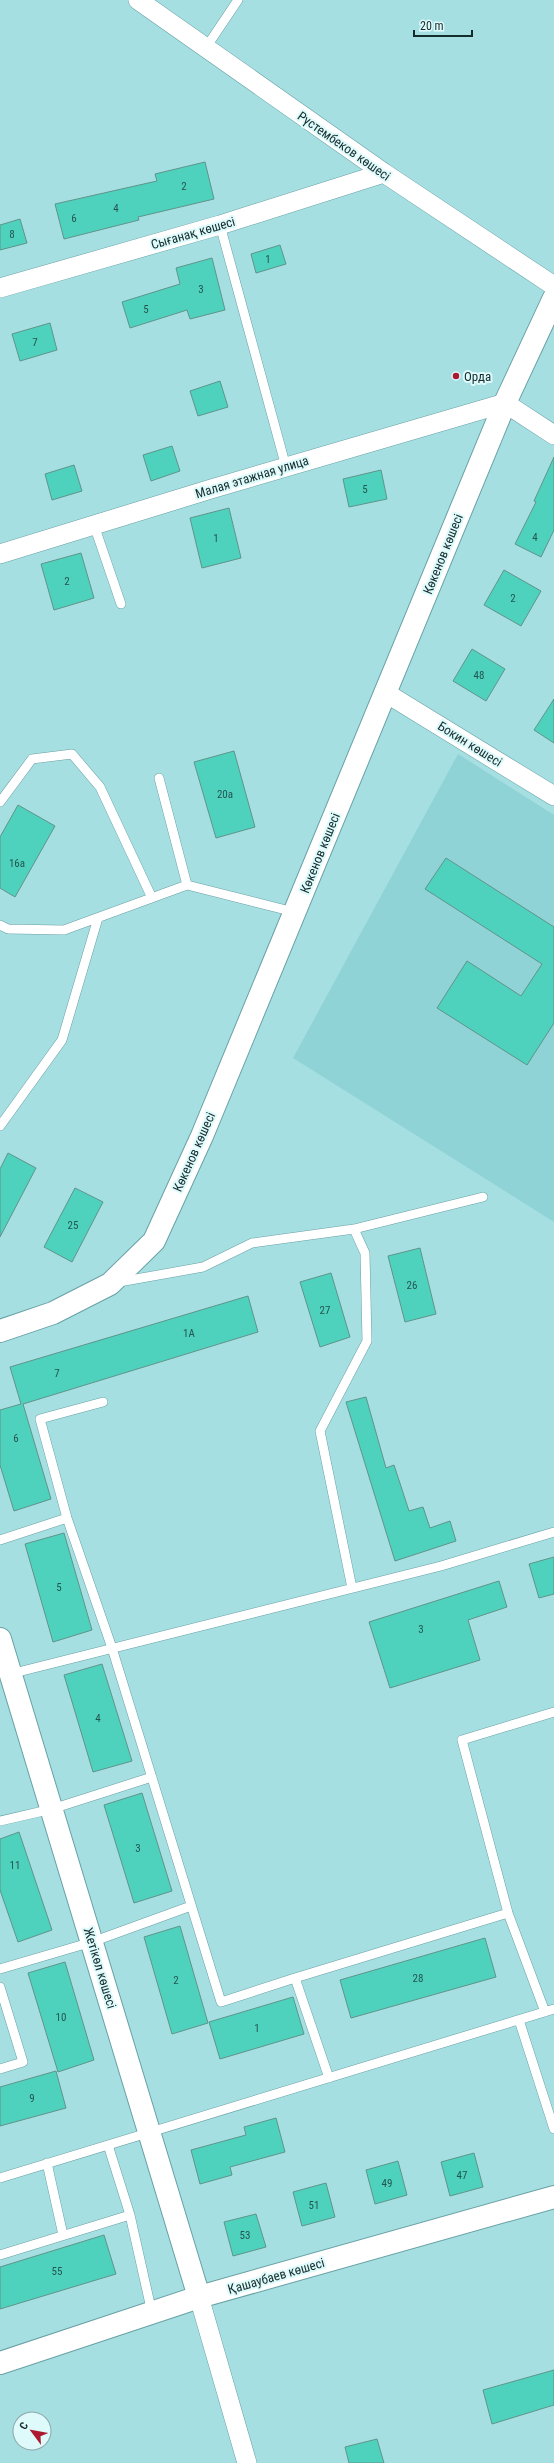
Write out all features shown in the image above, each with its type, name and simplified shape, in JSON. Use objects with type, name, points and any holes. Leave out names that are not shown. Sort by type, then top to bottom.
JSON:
[{"type":"street","name":"Рүстембеков көшесі","points":[[138,0],[205,49],[384,173],[554,286]]},
{"type":"street","name":"Сығанақ көшесі","points":[[0,288],[220,225],[384,173]]},
{"type":"street","name":"Көкенов көшесі","points":[[0,1331],[53,1313],[110,1284],[154,1241],[202,1136],[505,403],[554,298]]},
{"type":"street","name":"Малая этажная улица","points":[[0,554],[286,467],[505,403]]},
{"type":"street","points":[[505,403],[554,435]]},
{"type":"street","name":"Бокин көшесі","points":[[386,693],[554,796]]},
{"type":"street","name":"Жетікөл көшесі","points":[[0,1639],[5,1675],[52,1809],[199,2297]]},
{"type":"street","name":"Қашаубаев көшесі","points":[[0,2363],[199,2297],[554,2197]]},
{"type":"street","points":[[199,2297],[247,2463]]},
{"type":"lane","points":[[205,49],[238,0]]},
{"type":"lane","points":[[220,225],[286,467]]},
{"type":"lane","points":[[94,525],[121,604]]},
{"type":"lane","points":[[0,802],[32,759],[72,754],[100,787],[152,898]]},
{"type":"lane","points":[[159,778],[187,885]]},
{"type":"lane","points":[[0,925],[8,930],[64,930],[187,885],[295,912]]},
{"type":"lane","points":[[0,1126],[62,1040],[98,918]]},
{"type":"lane","points":[[110,1284],[203,1267],[252,1243],[354,1229],[483,1197]]},
{"type":"lane","points":[[352,1588],[320,1431],[367,1341],[365,1254],[354,1229]]},
{"type":"lane","points":[[103,1402],[40,1419],[67,1518],[112,1648],[221,2002],[508,1913]]},
{"type":"lane","points":[[0,1540],[67,1518]]},
{"type":"lane","points":[[5,1675],[441,1566],[554,1532]]},
{"type":"lane","points":[[0,2178],[550,2011],[508,1913],[462,1740],[554,1712]]},
{"type":"lane","points":[[0,1822],[52,1809],[152,1777]]},
{"type":"lane","points":[[0,1969],[92,1942],[191,1906]]},
{"type":"lane","points":[[295,1978],[329,2078]]},
{"type":"lane","points":[[0,1987],[23,2062],[0,2069]]},
{"type":"lane","points":[[518,2020],[554,2129]]},
{"type":"lane","points":[[108,2145],[130,2215],[152,2313]]},
{"type":"lane","points":[[47,2164],[63,2235]]},
{"type":"lane","points":[[0,2255],[130,2215]]},
{"type":"shaded area","points":[[458,754],[554,815],[554,1222],[293,1058]]},
{"type":"building","points":[[205,162],[214,199],[138,217],[139,220],[64,239],[55,204],[157,181],[155,174]]},
{"type":"building","points":[[20,219],[27,243],[0,250],[0,225]]},
{"type":"building","points":[[280,245],[286,264],[256,273],[251,254]]},
{"type":"building","points":[[212,258],[225,310],[190,319],[187,310],[130,328],[122,302],[180,284],[176,268]]},
{"type":"building","points":[[50,323],[57,350],[20,361],[12,334]]},
{"type":"building","points":[[220,381],[228,407],[198,416],[190,391]]},
{"type":"building","points":[[172,446],[180,471],[151,481],[143,455]]},
{"type":"building","points":[[554,457],[554,530],[541,557],[515,544],[536,502],[534,501]]},
{"type":"building","points":[[74,465],[82,491],[52,500],[45,474]]},
{"type":"building","points":[[381,470],[387,499],[349,507],[343,479]]},
{"type":"building","points":[[229,508],[241,558],[202,568],[190,518]]},
{"type":"building","points":[[81,553],[94,598],[54,610],[41,564]]},
{"type":"building","points":[[504,570],[541,591],[521,626],[484,605]]},
{"type":"building","points":[[472,649],[505,669],[486,701],[453,681]]},
{"type":"building","points":[[554,699],[554,743],[534,730]]},
{"type":"building","points":[[234,751],[255,827],[216,838],[194,762]]},
{"type":"building","points":[[18,805],[55,826],[15,897],[0,888],[0,837]]},
{"type":"building","points":[[446,858],[554,927],[554,1023],[527,1065],[437,1008],[467,961],[521,996],[542,964],[425,889]]},
{"type":"building","points":[[8,1153],[36,1168],[0,1237],[0,1169]]},
{"type":"building","points":[[75,1188],[103,1202],[72,1262],[44,1247]]},
{"type":"building","points":[[420,1248],[436,1314],[405,1322],[388,1256]]},
{"type":"building","points":[[331,1273],[350,1337],[320,1347],[300,1282]]},
{"type":"building","points":[[248,1296],[258,1332],[23,1404],[51,1499],[14,1511],[0,1465],[0,1410],[21,1404],[10,1367]]},
{"type":"building","points":[[366,1397],[386,1468],[394,1465],[409,1511],[423,1507],[430,1528],[450,1521],[456,1541],[395,1561],[346,1402]]},
{"type":"building","points":[[64,1533],[92,1630],[53,1642],[25,1544]]},
{"type":"building","points":[[554,1557],[554,1594],[539,1598],[529,1564]]},
{"type":"building","points":[[499,1581],[507,1607],[468,1620],[480,1660],[390,1688],[369,1622]]},
{"type":"building","points":[[102,1664],[132,1761],[93,1772],[64,1675]]},
{"type":"building","points":[[142,1793],[172,1891],[134,1903],[104,1805]]},
{"type":"building","points":[[19,1832],[52,1930],[18,1942],[0,1890],[0,1839]]},
{"type":"building","points":[[180,1926],[208,2023],[172,2034],[144,1937]]},
{"type":"building","points":[[485,1938],[496,1977],[351,2018],[340,1980]]},
{"type":"building","points":[[65,1962],[94,2060],[58,2072],[28,1973]]},
{"type":"building","points":[[293,1997],[304,2034],[220,2059],[209,2022]]},
{"type":"building","points":[[56,2071],[66,2108],[0,2126],[0,2087]]},
{"type":"building","points":[[276,2118],[285,2152],[230,2167],[232,2175],[200,2184],[191,2150],[246,2135],[244,2127]]},
{"type":"building","points":[[474,2153],[483,2187],[450,2196],[441,2162]]},
{"type":"building","points":[[398,2161],[407,2195],[375,2204],[366,2170]]},
{"type":"building","points":[[326,2183],[335,2217],[302,2226],[293,2192]]},
{"type":"building","points":[[256,2214],[266,2247],[233,2256],[224,2222]]},
{"type":"building","points":[[104,2235],[116,2274],[0,2309],[0,2267]]},
{"type":"building","points":[[554,2370],[554,2405],[492,2424],[483,2390]]},
{"type":"building","points":[[377,2439],[384,2463],[349,2463],[345,2447]]},
{"type":"place","name":"Орда","points":[[456,376]]}]
